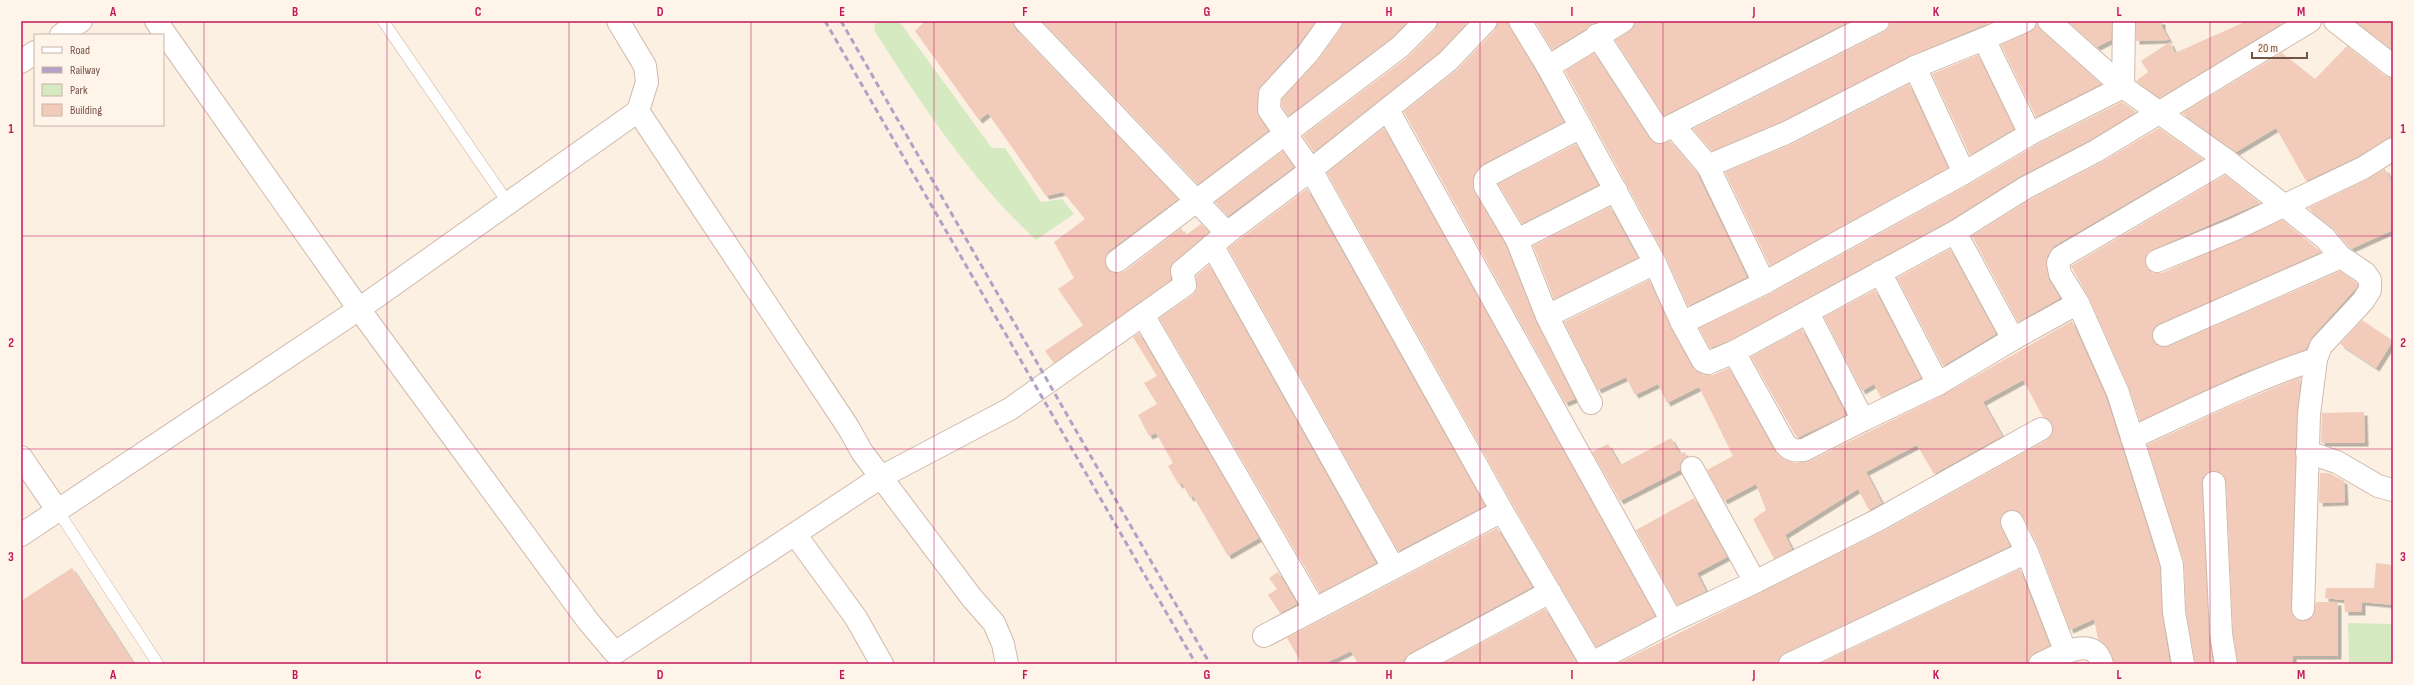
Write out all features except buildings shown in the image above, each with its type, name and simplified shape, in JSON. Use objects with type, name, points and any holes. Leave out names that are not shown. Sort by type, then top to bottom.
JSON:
[{"type":"street","points":[[62,34],[81,21]]},
{"type":"street","points":[[156,21],[359,309],[588,621],[620,658],[795,534],[881,477],[1010,409],[1185,285],[1182,271],[1220,239],[1312,170],[1448,61],[1485,21]]},
{"type":"street","points":[[21,535],[359,309],[638,111],[647,82],[645,66],[618,21]]},
{"type":"street","points":[[1025,21],[1198,201],[1220,239],[1393,567]]},
{"type":"street","points":[[1331,21],[1308,53],[1270,94],[1269,110],[1312,170],[1502,511],[1592,664],[1672,621],[1756,582],[1878,520],[2041,429]]},
{"type":"street","points":[[1117,261],[1198,201],[1285,132],[1400,47],[1426,21]]},
{"type":"street","points":[[1520,21],[1548,67],[1616,190],[1655,263],[1682,323],[1702,361],[1708,363],[1734,352],[1808,313],[1955,232],[2025,188],[2096,151],[2160,113],[2310,21]]},
{"type":"street","points":[[1548,67],[1597,35],[1623,21]]},
{"type":"street","points":[[1597,35],[1660,132],[1878,21]]},
{"type":"street","points":[[1708,166],[1786,133],[1915,67],[2025,21]]},
{"type":"street","points":[[2050,21],[2123,87],[2226,160],[2281,205],[2325,238],[2341,257],[2365,273],[2370,280],[2370,290],[2363,301],[2321,346],[2316,359],[2309,414],[2307,452],[2303,609]]},
{"type":"street","points":[[2123,87],[2124,21]]},
{"type":"street","points":[[2335,21],[2393,66]]},
{"type":"street","points":[[1984,39],[2030,134]]},
{"type":"street","points":[[21,62],[34,53]]},
{"type":"street","points":[[1915,67],[1964,173]]},
{"type":"street","points":[[1682,323],[1764,283],[1964,173],[2030,134],[2123,87]]},
{"type":"street","points":[[1388,110],[1672,621]]},
{"type":"street","points":[[638,111],[881,477],[972,598],[994,623],[1003,644],[1007,664]]},
{"type":"street","points":[[1673,125],[1708,166],[1764,283]]},
{"type":"street","points":[[1581,127],[1489,175],[1486,180],[1487,192],[1517,240],[1547,316],[1592,403]]},
{"type":"street","points":[[2157,261],[2235,229],[2281,205],[2363,168],[2393,149]]},
{"type":"street","points":[[2183,664],[2174,612],[2172,565],[2118,393],[2078,303],[2060,274],[2058,263],[2061,257],[2226,160]]},
{"type":"street","points":[[1517,240],[1616,190]]},
{"type":"street","points":[[1955,232],[2013,339]]},
{"type":"street","points":[[2164,335],[2341,257]]},
{"type":"street","points":[[1547,316],[1655,263]]},
{"type":"street","points":[[1880,272],[1938,384]]},
{"type":"street","points":[[1734,352],[1789,450],[1804,450],[1938,384],[2013,339],[2078,303]]},
{"type":"street","points":[[1808,313],[1863,420]]},
{"type":"street","points":[[1143,315],[1314,608]]},
{"type":"street","points":[[2132,438],[2217,398],[2284,370],[2316,359]]},
{"type":"street","points":[[2307,452],[2337,462],[2378,486],[2393,490]]},
{"type":"street","points":[[21,458],[58,511]]},
{"type":"street","points":[[1692,468],[1756,582]]},
{"type":"street","points":[[2214,483],[2221,634],[2226,664]]},
{"type":"street","points":[[1264,636],[1314,608],[1502,511]]},
{"type":"street","points":[[2012,522],[2026,552],[2066,652]]},
{"type":"street","points":[[795,534],[856,618],[882,664]]},
{"type":"street","points":[[1790,664],[2026,552]]},
{"type":"street","points":[[1416,664],[1550,592]]},
{"type":"street","points":[[2040,664],[2066,652],[2084,647],[2093,650],[2100,658],[2102,664]]},
{"type":"lane","points":[[383,21],[508,203]]},
{"type":"lane","points":[[58,511],[158,664]]},
{"type":"green space","points":[[876,21],[899,21],[992,148],[1005,148],[1041,202],[1062,199],[1074,214],[1036,240],[990,193],[949,141],[910,86],[874,30]]},
{"type":"green space","points":[[2348,623],[2393,624],[2393,664],[2301,664],[2349,662]]},
{"type":"railway","points":[[825,21],[1196,664]]},
{"type":"railway","points":[[841,21],[1210,664]]}]
